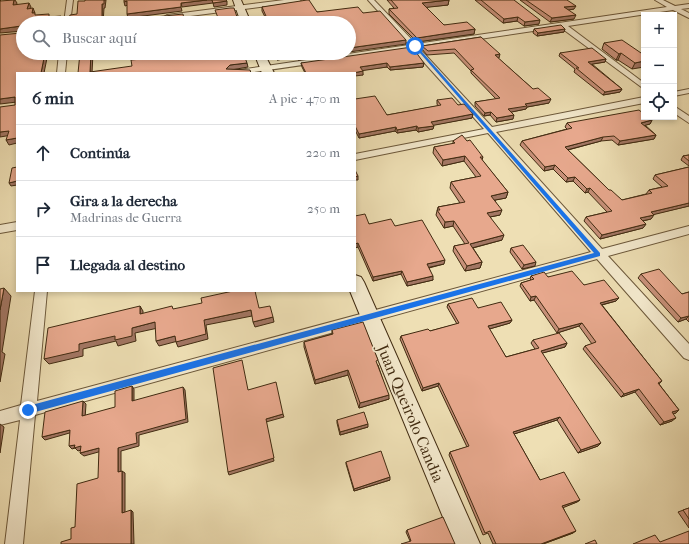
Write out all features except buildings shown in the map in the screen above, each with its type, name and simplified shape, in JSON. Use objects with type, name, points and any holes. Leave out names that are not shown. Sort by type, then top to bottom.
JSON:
[{"type":"street","points":[[68,16],[70,0]]},
{"type":"street","points":[[168,16],[238,4],[298,0]]},
{"type":"street","points":[[371,0],[415,46],[598,254],[689,354]]},
{"type":"street","points":[[658,0],[689,16]]},
{"type":"street","points":[[238,4],[243,16]]},
{"type":"street","points":[[356,56],[545,24],[562,24],[689,6]]},
{"type":"street","points":[[562,24],[641,85]]},
{"type":"street","points":[[61,72],[62,60]]},
{"type":"street","points":[[262,60],[266,70]]},
{"type":"street","points":[[243,72],[328,60]]},
{"type":"street","points":[[677,93],[689,91]]},
{"type":"street","points":[[356,157],[641,101]]},
{"type":"street","points":[[677,111],[689,120]]},
{"type":"street","points":[[0,229],[16,226]]},
{"type":"street","points":[[0,418],[689,230]]},
{"type":"street","name":"Juan Queirolo Candia","points":[[356,284],[467,544]]},
{"type":"street","points":[[14,544],[41,292]]},
{"type":"route","points":[[28,410],[598,254],[415,46]]}]
